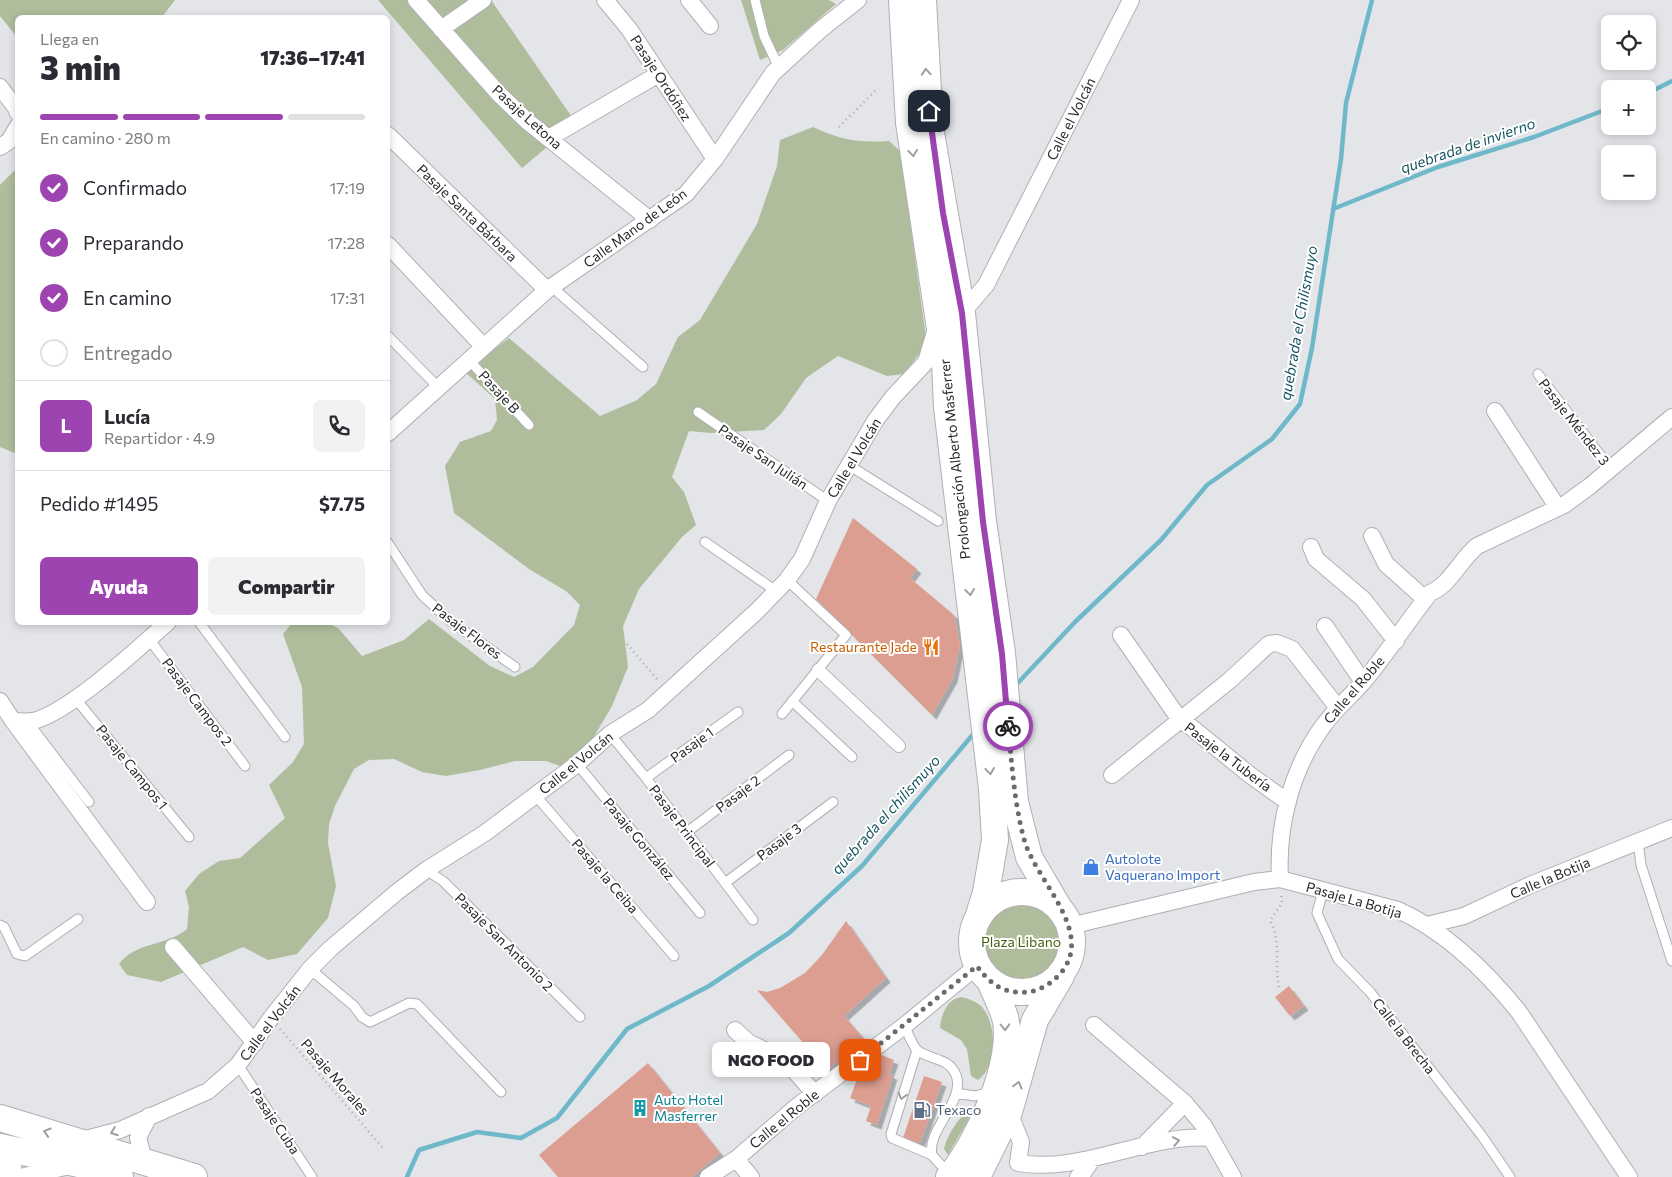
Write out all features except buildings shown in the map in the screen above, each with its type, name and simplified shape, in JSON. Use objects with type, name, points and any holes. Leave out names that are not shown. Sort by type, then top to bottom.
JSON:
[{"type":"main road","name":"Prolongación Alberto Masferrer","points":[[902,0],[909,122],[950,312],[983,522],[1002,654],[1015,802],[1029,857],[1065,918]]},
{"type":"main road","name":"Prolongación Alberto Masferrer","points":[[923,0],[930,127],[950,312],[992,789],[995,840],[986,892],[978,918]]},
{"type":"main road","points":[[949,1177],[972,1144],[995,1090],[1003,1063],[1006,1040],[1005,1018],[972,947],[972,937],[978,918],[990,903],[1008,894],[1017,892],[1036,894],[1053,903],[1065,918],[1072,946],[1066,965],[1036,1020],[1009,1112],[977,1177]]},
{"type":"main road","points":[[984,973],[1007,990],[1032,991],[1046,986],[1054,980],[1066,965]]},
{"type":"main road","points":[[0,1118],[77,1152],[120,1177]]},
{"type":"main road","points":[[1,1177],[5,1174],[8,1166],[0,1147],[77,1152],[151,1163],[194,1177]]},
{"type":"street","name":"Pasaje Letona","points":[[416,0],[498,93],[549,138],[650,220]]},
{"type":"street","points":[[441,29],[483,0]]},
{"type":"street","name":"Pasaje Ordóñez","points":[[605,0],[629,29],[657,75],[715,158]]},
{"type":"street","points":[[689,0],[710,26]]},
{"type":"street","name":"Calle Mano de León","points":[[390,431],[437,386],[549,289],[686,194],[715,158],[779,68],[820,30],[858,0]]},
{"type":"street","name":"Calle el Volcán","points":[[20,1177],[77,1152],[149,1116],[208,1092],[238,1066],[271,1018],[310,969],[331,948],[426,870],[485,833],[577,764],[610,734],[648,710],[782,585],[802,559],[828,501],[875,421],[893,397],[926,362],[950,312],[986,285],[1131,0]]},
{"type":"street","points":[[549,138],[657,75]]},
{"type":"street","points":[[0,87],[15,107]]},
{"type":"street","points":[[0,147],[9,141],[15,131]]},
{"type":"street","name":"Pasaje Santa Bárbara","points":[[390,138],[549,289]]},
{"type":"street","points":[[390,247],[483,346]]},
{"type":"street","points":[[1495,412],[1558,508]]},
{"type":"street","name":"Calle el Roble","points":[[1280,879],[1278,854],[1281,826],[1296,774],[1322,728],[1396,641],[1430,593],[1440,588],[1477,546],[1558,508],[1611,469],[1672,417]]},
{"type":"street","points":[[1372,536],[1386,564],[1425,599]]},
{"type":"street","points":[[1311,547],[1316,559],[1362,599],[1396,641]]},
{"type":"street","points":[[20,721],[48,715],[75,698],[165,625]]},
{"type":"street","points":[[1325,626],[1363,682]]},
{"type":"street","name":"Pasaje la Tubería","points":[[1121,635],[1180,720],[1288,802]]},
{"type":"street","points":[[1112,775],[1230,680],[1269,644],[1277,643],[1292,649],[1338,708]]},
{"type":"street","points":[[818,670],[899,746]]},
{"type":"street","points":[[0,701],[20,721],[146,902]]},
{"type":"street","name":"Calle la Botija","points":[[1427,925],[1464,916],[1530,885],[1672,828]]},
{"type":"street","points":[[1065,918],[1254,882],[1280,879]]},
{"type":"street","name":"Pasaje La Botija","points":[[1280,879],[1398,910],[1427,925],[1486,972],[1519,1012],[1629,1177]]},
{"type":"street","points":[[173,947],[255,1043]]},
{"type":"street","name":"Calle el Roble","points":[[708,1177],[736,1159],[795,1108],[904,1026],[984,973]]},
{"type":"street","points":[[1094,1025],[1185,1103],[1204,1126],[1233,1177]]},
{"type":"street","points":[[735,1030],[748,1042],[785,1060],[815,1094]]},
{"type":"street","points":[[1142,1147],[1185,1103]]},
{"type":"street","points":[[1009,1112],[1021,1142],[1017,1170],[1093,1158],[1198,1137],[1211,1138]]},
{"type":"street","points":[[149,1116],[138,1138],[144,1156],[151,1163]]},
{"type":"street","points":[[1086,1177],[1093,1158]]},
{"type":"street","points":[[736,1159],[752,1177]]},
{"type":"lane","points":[[755,0],[764,36],[779,68]]},
{"type":"lane","points":[[549,289],[643,366]]},
{"type":"lane","points":[[390,338],[437,386]]},
{"type":"lane","name":"Pasaje B","points":[[468,359],[529,425]]},
{"type":"lane","name":"Pasaje Méndez 3","points":[[1538,374],[1611,469]]},
{"type":"lane","name":"Pasaje San Julián","points":[[698,412],[828,501]]},
{"type":"lane","points":[[850,466],[938,521]]},
{"type":"lane","points":[[705,542],[782,585],[846,636],[782,714]]},
{"type":"lane","name":"Pasaje Flores","points":[[390,546],[422,595],[449,620],[515,667]]},
{"type":"lane","points":[[201,625],[285,737]]},
{"type":"lane","name":"Pasaje Campos 2","points":[[149,639],[245,766]]},
{"type":"lane","name":"Pasaje Campos 1","points":[[75,698],[189,837]]},
{"type":"lane","points":[[792,701],[852,757]]},
{"type":"lane","name":"Pasaje 1","points":[[646,778],[738,712]]},
{"type":"lane","points":[[20,721],[89,802]]},
{"type":"lane","name":"Pasaje Principal","points":[[610,734],[646,778],[753,920]]},
{"type":"lane","name":"Pasaje 2","points":[[686,832],[789,755]]},
{"type":"lane","name":"Pasaje González","points":[[577,764],[700,913]]},
{"type":"lane","name":"Pasaje la Ceiba","points":[[536,796],[674,956]]},
{"type":"lane","name":"Pasaje 3","points":[[725,883],[833,802]]},
{"type":"lane","points":[[1638,842],[1641,864],[1672,961]]},
{"type":"lane","name":"Pasaje San Antonio 2","points":[[426,870],[443,881],[580,1017]]},
{"type":"lane","name":"Calle la Brecha","points":[[1323,890],[1317,913],[1338,959],[1370,992],[1482,1136],[1510,1177]]},
{"type":"lane","points":[[0,925],[4,927],[17,954],[25,956],[78,919]]},
{"type":"lane","points":[[310,969],[354,1006],[362,1017],[370,1022],[409,1003],[417,1004],[501,1092]]},
{"type":"lane","points":[[904,1026],[917,1050],[938,1058],[952,1068],[956,1076],[956,1093],[932,1144],[932,1155]]},
{"type":"lane","points":[[917,1050],[891,1134],[892,1138],[896,1142],[932,1155],[946,1169],[949,1177]]},
{"type":"lane","name":"Pasaje Cuba","points":[[238,1066],[312,1177]]},
{"type":"lane","points":[[956,1093],[975,1096],[995,1090]]},
{"type":"path","points":[[839,127],[876,90]]},
{"type":"path","points":[[627,644],[669,692]]},
{"type":"path","points":[[1279,987],[1276,971],[1277,939],[1270,921],[1282,903],[1280,879]]},
{"type":"path","name":"Pasaje Morales","points":[[271,1018],[383,1148]]},
{"type":"green space","points":[[0,0],[175,0],[164,15],[15,15],[15,35],[0,16]]},
{"type":"green space","points":[[378,0],[491,0],[576,123],[522,168]]},
{"type":"green space","points":[[741,0],[829,0],[836,4],[783,50],[760,60]]},
{"type":"green space","points":[[813,127],[850,140],[889,141],[900,151],[927,344],[904,374],[887,376],[838,356],[806,378],[781,414],[764,430],[711,433],[689,431],[672,477],[684,492],[696,525],[682,537],[639,589],[623,626],[628,667],[612,706],[586,750],[566,768],[546,761],[515,761],[446,776],[422,772],[394,759],[369,760],[354,769],[335,806],[329,824],[328,843],[336,886],[328,918],[297,954],[268,960],[243,947],[161,982],[127,975],[119,964],[126,957],[142,948],[170,939],[187,929],[189,907],[185,891],[199,874],[219,861],[240,858],[285,818],[269,785],[293,762],[304,744],[302,687],[283,634],[290,625],[332,625],[339,629],[362,656],[404,640],[429,619],[490,666],[514,677],[533,667],[574,625],[580,605],[566,591],[529,569],[454,513],[445,466],[460,442],[491,431],[497,420],[495,399],[465,372],[509,338],[600,416],[637,400],[656,384],[678,337],[700,320],[757,224],[777,166],[780,140]]},
{"type":"green space","points":[[15,170],[15,453],[0,447],[0,185]]},
{"type":"green space","name":"Plaza Libano","points":[[1013,903],[1029,903],[1043,909],[1054,920],[1060,934],[1060,950],[1054,964],[1043,975],[1029,981],[1013,981],[999,975],[988,964],[982,950],[982,934],[988,920],[999,909]]},
{"type":"green space","points":[[961,997],[970,999],[982,1007],[991,1024],[993,1034],[992,1055],[985,1074],[978,1080],[971,1076],[967,1049],[961,1040],[940,1028],[948,1004]]},
{"type":"green space","points":[[964,1115],[970,1117],[948,1155],[944,1149],[947,1140],[954,1126]]},
{"type":"waterway","name":"quebrada el Chilismuyo","points":[[1015,686],[1075,622],[1161,540],[1207,485],[1272,439],[1300,404],[1312,348],[1341,159],[1346,103],[1372,0]]},
{"type":"waterway","name":"quebrada de invierno","points":[[1656,89],[1672,81]]},
{"type":"waterway","name":"quebrada de invierno","points":[[1333,209],[1438,167],[1534,137],[1601,111]]},
{"type":"waterway","name":"quebrada el chilismuyo","points":[[407,1177],[419,1150],[477,1132],[521,1138],[557,1118],[627,1029],[709,986],[789,933],[862,866],[975,732]]},
{"type":"way so far","points":[[860,1060],[977,966],[998,987],[1017,992],[1027,992],[1046,986],[1061,973],[1066,965],[1072,946],[1070,926],[1029,857],[1015,802],[1008,726]]},
{"type":"place","name":"Restaurante Jade","points":[[931,647]]},
{"type":"place","name":"Autolote Vaquerano Import","points":[[1091,867]]},
{"type":"place","name":"NGO FOOD","points":[[860,1060]]},
{"type":"place","name":"Auto Hotel Masferrer","points":[[640,1108]]},
{"type":"place","name":"Texaco","points":[[922,1110]]},
{"type":"route","points":[[929,111],[943,213],[962,313],[983,522],[1002,654],[1008,726]]}]
